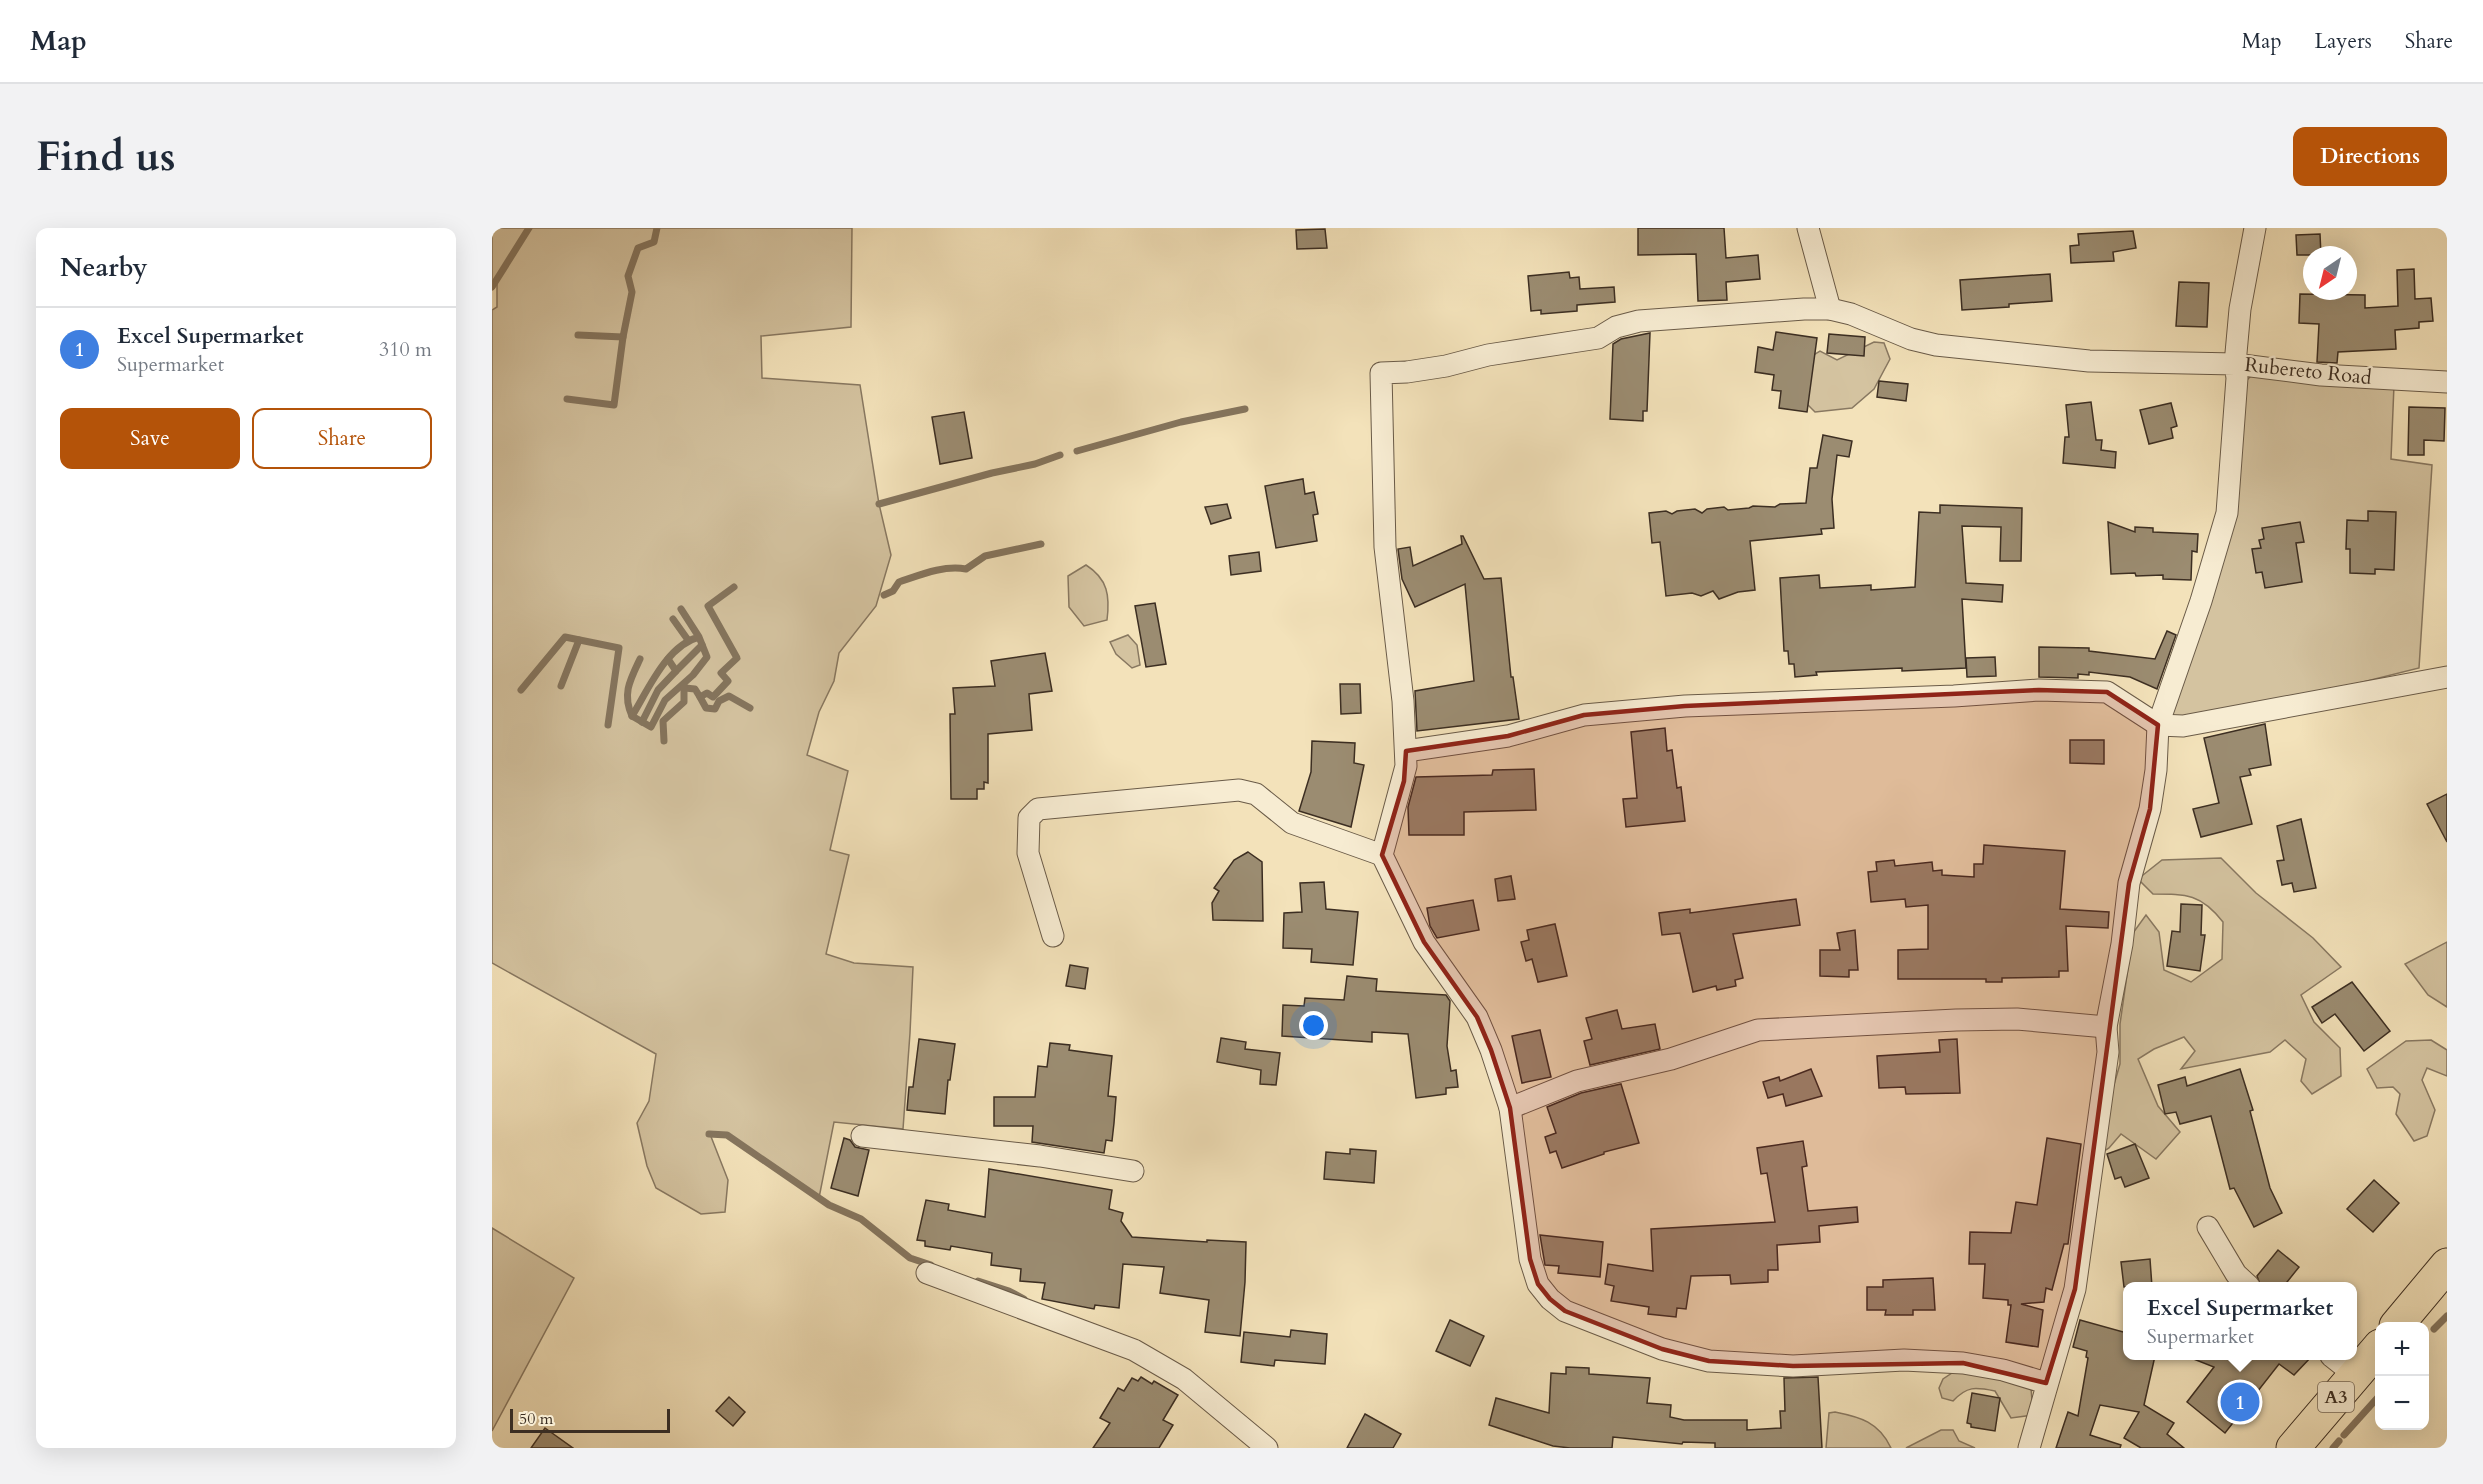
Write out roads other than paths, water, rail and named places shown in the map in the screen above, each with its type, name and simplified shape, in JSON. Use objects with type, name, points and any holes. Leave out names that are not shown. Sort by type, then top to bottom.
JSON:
[{"type":"main road","points":[[2399,1322],[2447,1265]]},
{"type":"main road","name":"A3","points":[[2357,1358],[2375,1348]]},
{"type":"main road","name":"A3","points":[[2293,1448],[2343,1365]]},
{"type":"street","points":[[1808,228],[1830,309]]},
{"type":"street","name":"Rubereto Road","points":[[2255,228],[2240,309],[2235,364],[2321,375],[2447,382]]},
{"type":"street","points":[[2029,1448],[2075,1289],[2108,1052],[2106,1027],[2122,944],[2129,883],[2150,809],[2156,770],[2158,725],[2201,601],[2227,513],[2237,378],[2235,364],[2089,361],[1936,345],[1911,339],[1851,314],[1830,309],[1804,309],[1639,321],[1616,327],[1598,338],[1488,355],[1436,367],[1392,374],[1381,373],[1385,547],[1406,751],[1404,781],[1382,855],[1424,942],[1477,1017],[1491,1050],[1510,1108],[1530,1259],[1538,1284],[1550,1299],[1565,1311],[1662,1349],[1709,1361],[1792,1366],[1904,1360],[1963,1363],[2003,1370],[2046,1383]]},
{"type":"street","points":[[1406,751],[1508,736],[1584,715],[1685,706],[1954,696],[2039,690],[2107,692],[2158,725],[2183,726],[2447,677]]},
{"type":"street","points":[[1053,936],[1028,853],[1029,818],[1038,809],[1239,790],[1256,794],[1292,823],[1382,855]]},
{"type":"street","points":[[1510,1108],[1577,1081],[1671,1059],[1758,1030],[2017,1019],[2106,1027]]},
{"type":"street","points":[[862,1136],[1029,1154],[1133,1171]]},
{"type":"street","points":[[2208,1227],[2236,1274],[2244,1282]]},
{"type":"street","points":[[927,1273],[1134,1350],[1184,1379],[1267,1448]]},
{"type":"waterway","points":[[492,287],[529,228]]},
{"type":"waterway","points":[[578,335],[623,337],[632,292],[628,276],[638,248],[654,242],[657,228]]},
{"type":"waterway","points":[[567,399],[614,405],[623,337]]},
{"type":"waterway","points":[[1077,451],[1181,422],[1245,409]]},
{"type":"waterway","points":[[879,504],[992,473],[1035,464],[1060,455]]},
{"type":"waterway","points":[[884,595],[893,591],[899,582],[923,574],[949,568],[966,569],[985,556],[1041,544]]},
{"type":"waterway","points":[[685,688],[695,689],[700,697],[707,693],[713,697],[728,681],[721,673],[737,658],[708,606],[734,587]]},
{"type":"waterway","points":[[681,609],[699,637],[707,657],[693,675],[665,700],[651,727],[632,716],[668,659],[677,649],[699,637]]},
{"type":"waterway","points":[[673,619],[688,640]]},
{"type":"waterway","points":[[521,690],[565,637],[619,648],[608,725]]},
{"type":"waterway","points":[[561,686],[579,640]]},
{"type":"waterway","points":[[676,671],[702,645]]},
{"type":"waterway","points":[[632,716],[628,701],[628,687],[640,659]]},
{"type":"waterway","points":[[642,722],[658,690],[676,671],[668,659]]},
{"type":"waterway","points":[[664,741],[663,721],[684,702],[684,685]]},
{"type":"waterway","points":[[700,697],[706,708],[715,709],[719,701],[729,696],[750,708]]},
{"type":"waterway","points":[[709,1134],[727,1135],[829,1205],[861,1219],[910,1258],[931,1265]]},
{"type":"waterway","points":[[978,1281],[1009,1291],[1024,1299]]},
{"type":"waterway","points":[[2434,1329],[2447,1316]]},
{"type":"waterway","points":[[2344,1435],[2375,1401]]},
{"type":"waterway","points":[[2333,1448],[2339,1441]]},
{"type":"place","name":"Excel Supermarket","points":[[2240,1402]]}]
